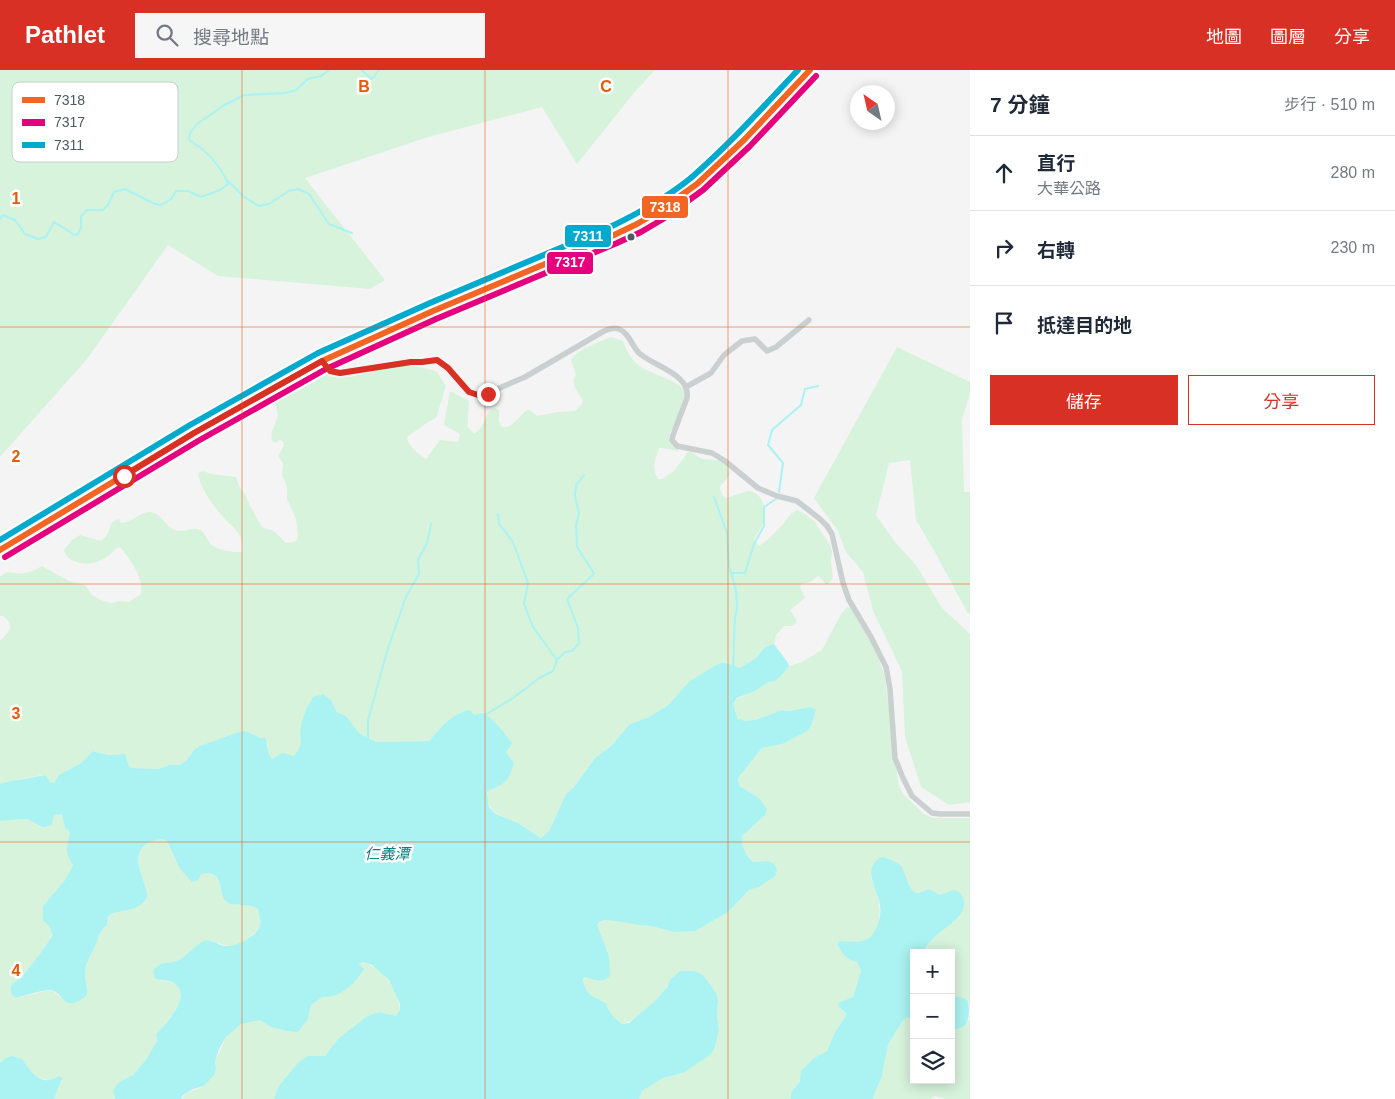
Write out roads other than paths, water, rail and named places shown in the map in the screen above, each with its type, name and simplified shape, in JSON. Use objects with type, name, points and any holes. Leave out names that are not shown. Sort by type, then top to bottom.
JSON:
[{"type":"main road","points":[[0,550],[194,433],[322,361],[433,311],[614,235],[659,211],[697,184],[744,140],[810,70]]},
{"type":"street","points":[[686,387],[711,373],[724,355],[742,341],[755,339],[767,351],[776,347],[809,320]]},
{"type":"street","points":[[322,361],[330,371],[340,373],[437,360],[448,368],[469,392],[481,396],[525,377],[604,330],[618,328],[625,333],[638,352],[681,379],[686,387],[688,392],[687,398],[672,440],[677,446],[712,453],[725,461],[758,488],[777,496],[797,501],[827,526],[832,534],[848,600],[871,637],[886,667],[890,689],[895,758],[903,778],[912,796],[932,813],[970,814]]},
{"type":"water","name":"仁義潭","points":[[774,644],[789,666],[775,681],[768,682],[755,691],[737,698],[733,704],[738,720],[755,720],[782,710],[789,711],[810,707],[816,710],[811,726],[807,731],[782,744],[762,748],[738,778],[739,785],[759,798],[767,809],[765,815],[742,836],[744,850],[753,862],[768,861],[774,864],[777,870],[775,876],[759,887],[749,890],[728,912],[695,931],[674,932],[651,926],[605,920],[597,925],[609,956],[610,976],[601,981],[585,977],[583,979],[584,984],[591,995],[606,1003],[612,1015],[622,1024],[629,1023],[656,1000],[667,987],[670,980],[680,971],[694,971],[703,975],[716,993],[718,1000],[717,1016],[719,1030],[714,1050],[683,1073],[663,1078],[642,1091],[639,1099],[274,1099],[278,1087],[299,1062],[308,1056],[325,1056],[338,1039],[366,1017],[379,1012],[396,1016],[400,1010],[400,1004],[389,980],[372,965],[362,962],[359,964],[364,969],[352,985],[341,993],[322,997],[311,1005],[308,1019],[298,1032],[271,1027],[260,1020],[241,1024],[226,1037],[219,1049],[215,1062],[215,1074],[204,1086],[193,1089],[183,1095],[181,1099],[115,1099],[113,1090],[119,1082],[133,1075],[145,1061],[157,1041],[156,1034],[172,1016],[180,1001],[181,994],[178,987],[172,982],[156,979],[154,977],[154,969],[163,963],[179,960],[197,945],[207,940],[226,946],[240,943],[253,935],[260,926],[258,909],[227,902],[223,897],[217,877],[210,873],[201,874],[198,880],[192,882],[180,869],[167,841],[162,840],[148,843],[141,849],[139,856],[139,864],[147,894],[146,899],[138,907],[108,916],[107,925],[100,934],[86,966],[86,996],[77,1002],[69,1003],[51,990],[16,998],[11,993],[11,986],[22,977],[52,936],[50,927],[43,920],[43,906],[65,880],[73,865],[67,853],[70,832],[65,828],[62,814],[54,815],[52,825],[44,827],[27,819],[0,821],[0,784],[42,776],[46,776],[50,782],[54,783],[59,775],[81,763],[93,751],[108,755],[125,754],[129,766],[132,768],[159,769],[169,765],[179,765],[186,761],[194,750],[200,746],[246,731],[265,738],[272,759],[282,753],[294,756],[301,744],[300,732],[307,707],[313,697],[323,694],[331,700],[337,712],[346,716],[359,733],[376,742],[429,741],[447,722],[457,715],[470,710],[474,715],[484,713],[499,727],[512,744],[506,752],[514,763],[507,780],[487,792],[489,807],[496,814],[518,823],[541,838],[549,831],[566,794],[574,787],[595,758],[611,746],[630,724],[649,717],[667,706],[690,681],[716,665],[725,663],[740,668],[756,658],[765,647]]},
{"type":"water","points":[[882,857],[894,861],[901,866],[914,892],[918,893],[929,889],[940,895],[954,890],[960,893],[964,901],[964,907],[958,917],[939,933],[925,949],[910,949],[910,1018],[908,1017],[903,1020],[888,1045],[882,1076],[873,1099],[791,1099],[791,1093],[800,1081],[801,1071],[814,1058],[827,1051],[835,1032],[845,1017],[846,1013],[839,1007],[838,1003],[853,997],[861,971],[857,962],[847,958],[837,944],[840,941],[857,942],[866,940],[876,928],[880,917],[880,908],[871,872],[872,866]]},
{"type":"water","points":[[955,997],[968,1002],[968,1017],[963,1027],[955,1029]]},
{"type":"water","points":[[12,1056],[22,1059],[40,1079],[49,1080],[60,1076],[62,1079],[54,1099],[0,1099],[0,1063]]},
{"type":"waterway","points":[[0,219],[3,215],[15,220],[25,234],[38,239],[46,237],[54,222],[74,235],[78,234],[81,227],[81,216],[87,210],[103,210],[108,205],[114,192],[125,189],[155,204],[161,205],[171,199],[176,191],[188,191],[201,197],[220,190],[228,184],[217,164],[207,153],[189,140],[190,133],[197,124],[223,106],[244,95],[286,93],[296,90],[308,79],[321,76],[329,70]]},
{"type":"waterway","points":[[361,70],[372,79],[379,70]]},
{"type":"waterway","points":[[227,180],[243,196],[259,206],[269,204],[289,191],[298,189],[309,194],[329,224],[352,233]]},
{"type":"waterway","points":[[779,492],[783,463],[768,445],[772,430],[801,405],[805,389],[818,386]]},
{"type":"waterway","points":[[557,660],[565,652],[572,651],[579,643],[578,628],[567,599],[594,574],[577,547],[576,526],[579,513],[575,496],[576,485],[584,475]]},
{"type":"waterway","points":[[714,497],[727,533],[731,573]]},
{"type":"waterway","points":[[733,666],[737,609],[736,590],[731,573],[745,573],[754,544],[764,526],[764,507],[779,497]]},
{"type":"waterway","points":[[485,715],[513,698],[539,678],[553,671],[557,660],[533,627],[524,604],[528,583],[513,542],[499,524],[498,514]]},
{"type":"waterway","points":[[368,739],[368,720],[388,648],[406,597],[419,574],[418,560],[427,543],[431,524]]}]
